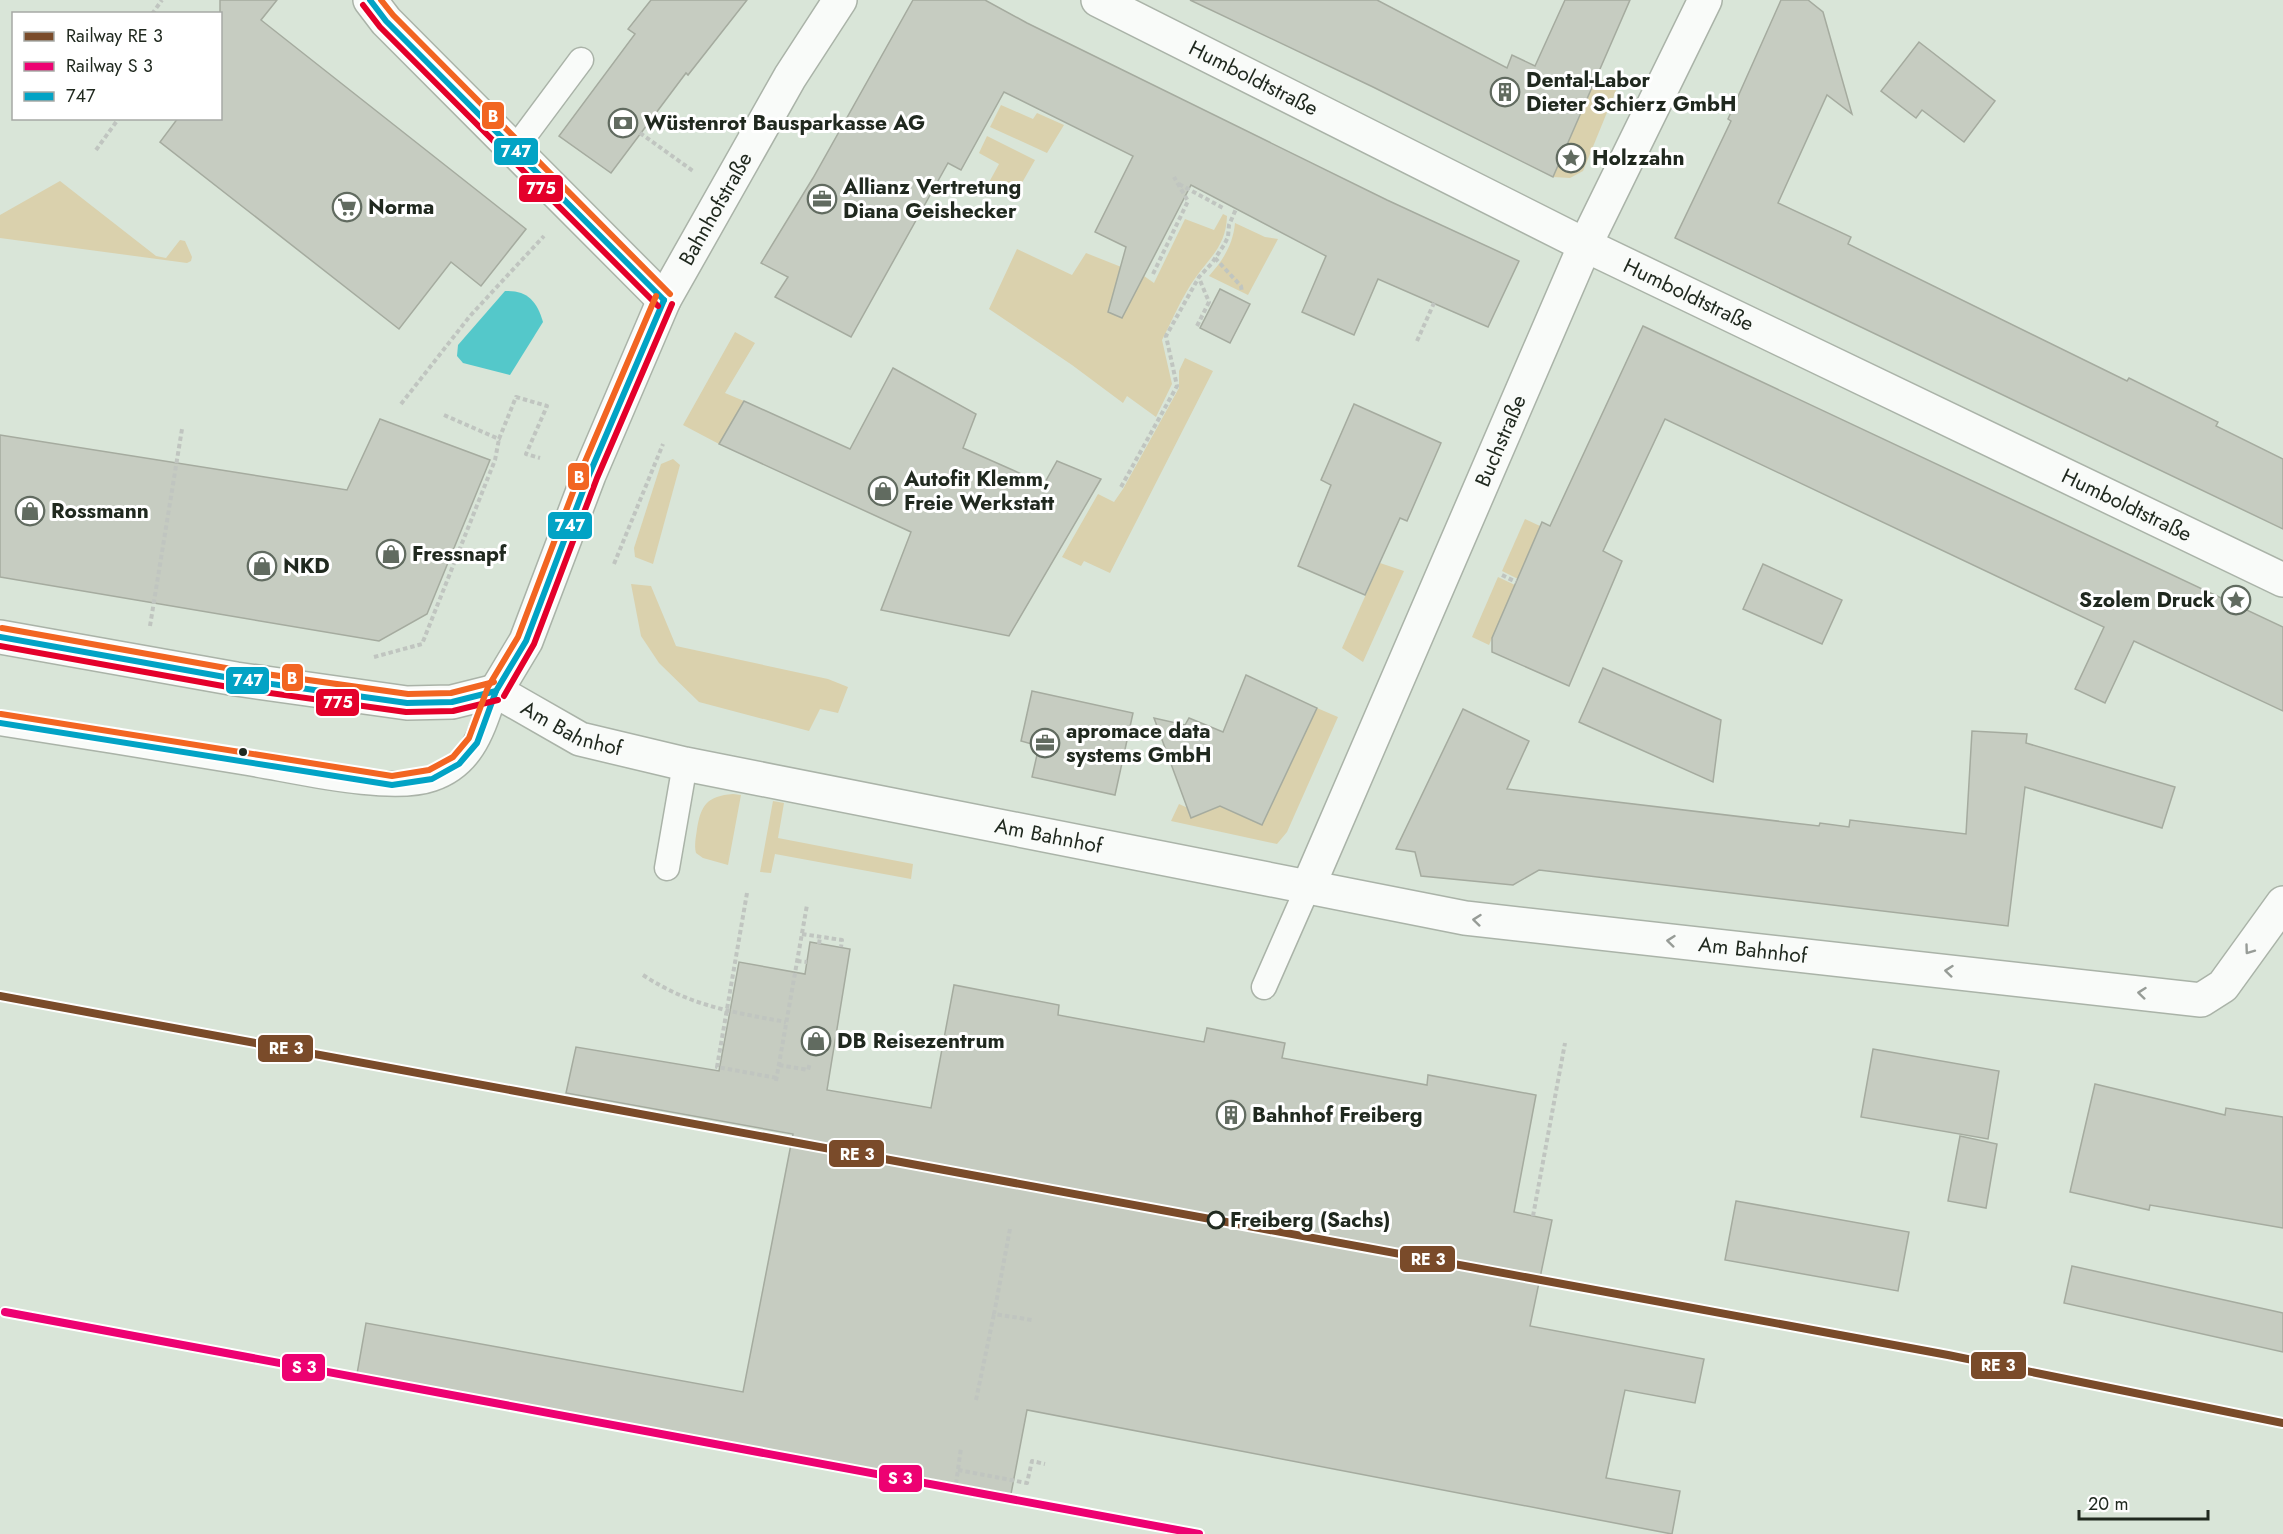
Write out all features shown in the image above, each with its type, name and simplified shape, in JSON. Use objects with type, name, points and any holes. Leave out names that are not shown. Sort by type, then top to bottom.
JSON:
[{"type":"street","points":[[370,0],[386,21],[664,300]]},
{"type":"street","name":"Bahnhofstraße","points":[[496,691],[526,641],[589,475],[664,300],[790,77],[840,0]]},
{"type":"street","name":"Humboldtstraße","points":[[1098,0],[1585,245],[2283,580]]},
{"type":"street","name":"Buchstraße","points":[[1308,887],[1585,245],[1705,0]]},
{"type":"street","name":"Am Bahnhof","points":[[0,637],[236,680],[407,703],[452,702],[496,691],[580,739],[685,764],[1465,918],[2201,1000],[2223,986],[2283,903]]},
{"type":"lane","points":[[514,150],[581,60]]},
{"type":"lane","points":[[0,723],[321,775],[392,784],[432,780],[459,764],[477,743],[496,691]]},
{"type":"lane","points":[[667,868],[685,764]]},
{"type":"lane","points":[[1264,987],[1308,887]]},
{"type":"path","points":[[96,150],[118,120]]},
{"type":"path","points":[[640,133],[677,160]]},
{"type":"path","points":[[1153,274],[1188,201],[1174,177]]},
{"type":"path","points":[[1179,184],[1225,209]]},
{"type":"path","points":[[401,404],[471,316],[571,207]]},
{"type":"path","points":[[1121,487],[1177,386],[1166,336],[1199,277],[1215,258],[1228,237],[1229,225],[1236,209]]},
{"type":"path","points":[[1215,258],[1241,286],[1242,292]]},
{"type":"path","points":[[1197,326],[1209,302],[1199,277]]},
{"type":"path","points":[[1417,341],[1434,303]]},
{"type":"path","points":[[368,659],[422,644],[495,460],[499,439],[516,397],[547,406],[526,454],[540,458]]},
{"type":"path","points":[[444,415],[499,439]]},
{"type":"path","points":[[144,662],[182,429]]},
{"type":"path","points":[[614,564],[663,444]]},
{"type":"path","points":[[1502,575],[1516,582]]},
{"type":"path","points":[[747,893],[717,1067],[776,1080],[807,905]]},
{"type":"path","points":[[802,933],[842,940],[841,947]]},
{"type":"path","points":[[819,944],[820,937]]},
{"type":"path","points":[[797,961],[807,962]]},
{"type":"path","points":[[643,975],[683,998],[727,1011],[786,1022]]},
{"type":"path","points":[[1533,1216],[1565,1043]]},
{"type":"path","points":[[778,1065],[808,1070],[810,1063]]},
{"type":"path","points":[[976,1400],[1010,1229]]},
{"type":"path","points":[[994,1314],[1032,1320]]},
{"type":"path","points":[[956,1484],[962,1448]]},
{"type":"path","points":[[958,1470],[1027,1483],[1032,1461],[1045,1464]]},
{"type":"shaded area","points":[[1595,76],[1617,88],[1583,171],[1570,178],[1553,177]]},
{"type":"shaded area","points":[[1001,105],[1033,119],[1037,113],[1064,125],[1047,153],[990,127]]},
{"type":"shaded area","points":[[987,136],[1035,160],[1015,195],[987,186],[999,164],[979,153]]},
{"type":"shaded area","points":[[60,181],[156,256],[166,258],[180,240],[185,241],[192,257],[191,261],[187,263],[0,238],[0,215]]},
{"type":"shaded area","points":[[1223,214],[1227,216],[1221,242],[1186,292],[1162,340],[1172,384],[1156,417],[1127,396],[1123,403],[1072,365],[989,309],[1017,249],[1072,275],[1086,253],[1144,276],[1154,283],[1185,219],[1214,230]]},
{"type":"shaded area","points":[[1235,223],[1265,237],[1278,239],[1248,295],[1209,276],[1226,252]]},
{"type":"shaded area","points":[[735,332],[755,343],[725,393],[744,401],[719,444],[683,425]]},
{"type":"shaded area","points":[[1185,358],[1213,371],[1110,573],[1084,561],[1081,566],[1062,557],[1098,494],[1114,502],[1123,489],[1179,388],[1179,371]]},
{"type":"shaded area","points":[[673,459],[680,465],[653,564],[635,557],[634,548],[661,464]]},
{"type":"shaded area","points":[[1525,519],[1540,526],[1518,579],[1502,571]]},
{"type":"shaded area","points":[[1380,563],[1404,571],[1363,662],[1342,648]]},
{"type":"shaded area","points":[[1498,577],[1515,585],[1489,645],[1472,637]]},
{"type":"shaded area","points":[[631,584],[651,586],[676,646],[828,679],[848,687],[838,713],[820,709],[809,731],[699,702],[659,663],[641,636]]},
{"type":"shaded area","points":[[1317,708],[1338,717],[1287,832],[1277,844],[1171,821],[1179,804],[1188,808],[1191,817],[1220,806],[1262,825]]},
{"type":"shaded area","points":[[741,795],[728,865],[703,858],[696,853],[695,841],[701,814],[707,803],[717,797]]},
{"type":"shaded area","points":[[773,801],[784,803],[778,838],[913,864],[911,879],[775,854],[771,873],[760,872]]},
{"type":"water","points":[[505,291],[519,292],[530,298],[538,308],[543,322],[510,375],[463,363],[457,356],[458,345]]},
{"type":"building","points":[[220,0],[277,0],[261,20],[526,229],[481,286],[451,262],[399,329],[160,142],[176,120],[222,120],[222,12],[220,12]]},
{"type":"building","points":[[651,0],[747,0],[688,75],[686,73],[611,173],[559,136],[635,34],[628,29]]},
{"type":"building","points":[[913,0],[985,0],[1027,23],[1387,200],[1519,261],[1488,327],[1378,279],[1354,335],[1302,312],[1326,256],[1191,185],[1122,318],[1108,312],[1126,247],[1095,232],[1133,156],[1004,92],[961,170],[948,163],[851,337],[775,297],[788,277],[761,263],[813,178]]},
{"type":"building","points":[[1190,0],[1377,0],[1507,68],[1512,55],[1535,66],[1565,0],[1630,0],[1553,177],[1373,87]]},
{"type":"building","points":[[1781,0],[1808,0],[1823,12],[1852,114],[1827,95],[1778,203],[1851,237],[1848,244],[2127,381],[2129,378],[2218,422],[2216,426],[2283,459],[2283,529],[1675,238],[1731,121],[1728,119]]},
{"type":"building","points":[[1919,42],[1995,101],[1964,142],[1922,110],[1916,118],[1881,91]]},
{"type":"building","points":[[1220,289],[1250,304],[1230,343],[1200,328]]},
{"type":"building","points":[[1643,326],[2283,627],[2283,711],[2134,641],[2105,703],[2075,689],[2104,627],[1665,419],[1603,551],[1622,561],[1569,686],[1492,652],[1492,638],[1542,522],[1550,526]]},
{"type":"building","points":[[893,368],[976,414],[963,448],[1044,484],[1057,461],[1101,479],[1009,636],[881,610],[911,532],[719,444],[744,401],[850,449]]},
{"type":"building","points":[[1354,404],[1441,443],[1407,521],[1400,518],[1365,595],[1298,566],[1331,485],[1321,480]]},
{"type":"building","points":[[380,419],[490,460],[427,614],[379,641],[0,577],[0,435],[347,490]]},
{"type":"building","points":[[1763,564],[1842,600],[1822,644],[1743,609]]},
{"type":"building","points":[[1603,668],[1721,720],[1713,782],[1579,722]]},
{"type":"building","points":[[1246,675],[1317,708],[1262,825],[1220,806],[1191,818],[1154,718],[1185,725],[1189,718],[1223,732]]},
{"type":"building","points":[[1032,691],[1133,713],[1115,795],[1032,777],[1039,746],[1021,741]]},
{"type":"building","points":[[1463,709],[1529,741],[1507,789],[1819,826],[1820,823],[1849,827],[1850,820],[1966,834],[1972,731],[2027,734],[2026,743],[2175,787],[2162,828],[2025,787],[2008,926],[1539,870],[1513,885],[1421,876],[1415,852],[1396,849]]},
{"type":"building","points":[[810,942],[850,949],[827,1090],[931,1108],[954,985],[1059,1005],[1058,1015],[1204,1042],[1207,1028],[1285,1043],[1282,1058],[1427,1085],[1428,1075],[1536,1095],[1514,1212],[1552,1220],[1530,1326],[1704,1359],[1695,1403],[1625,1390],[1606,1478],[1680,1491],[1672,1534],[1027,1410],[1011,1494],[357,1374],[366,1323],[743,1392],[793,1134],[566,1093],[576,1047],[719,1071],[739,962],[805,974]]},
{"type":"building","points":[[1873,1049],[1999,1071],[1988,1139],[1861,1117]]},
{"type":"building","points":[[2095,1084],[2225,1115],[2226,1108],[2283,1117],[2283,1228],[2150,1205],[2149,1210],[2070,1192]]},
{"type":"building","points":[[1960,1136],[1997,1144],[1986,1208],[1948,1201]]},
{"type":"building","points":[[1736,1201],[1909,1232],[1898,1291],[1725,1260]]},
{"type":"building","points":[[2072,1266],[2283,1313],[2283,1352],[2064,1303]]},
{"type":"railway","points":[[0,1311],[5,1312]]},
{"type":"transit line","name":"747","points":[[370,0],[386,21],[664,300]]},
{"type":"transit line","name":"B","points":[[381,0],[393,15],[670,294]]},
{"type":"transit line","name":"775","points":[[363,5],[380,27],[658,306]]},
{"type":"transit line","name":"B","points":[[1,714],[392,776],[429,770],[453,757],[469,738],[488,687],[518,637],[581,471],[656,296]]},
{"type":"transit line","name":"747","points":[[0,723],[392,785],[432,779],[459,764],[477,743],[496,691],[526,641],[589,475],[664,300]]},
{"type":"transit line","name":"775","points":[[504,696],[534,644],[597,478],[672,304]]},
{"type":"transit line","name":"B","points":[[2,628],[237,670],[408,694],[451,693],[494,682]]},
{"type":"transit line","name":"747","points":[[0,637],[236,679],[407,703],[452,702],[496,691]]},
{"type":"transit line","name":"775","points":[[0,646],[234,688],[406,712],[453,711],[498,700]]},
{"type":"transit line","points":[[0,996],[1948,1355],[2283,1423]]},
{"type":"transit line","points":[[5,1312],[1199,1534]]},
{"type":"place","name":"Dental-Labor Dieter Schierz GmbH","points":[[1505,92]]},
{"type":"place","name":"Wüstenrot Bausparkasse AG","points":[[623,123]]},
{"type":"place","name":"Holzzahn","points":[[1571,158]]},
{"type":"place","name":"Allianz Vertretung Diana Geishecker","points":[[822,199]]},
{"type":"place","name":"Norma","points":[[347,207]]},
{"type":"place","name":"Autofit Klemm, Freie Werkstatt","points":[[883,491]]},
{"type":"place","name":"Rossmann","points":[[30,511]]},
{"type":"place","name":"Fressnapf","points":[[391,554]]},
{"type":"place","name":"NKD","points":[[262,566]]},
{"type":"place","name":"Szolem Druck","points":[[2236,600]]},
{"type":"place","name":"apromace data systems GmbH","points":[[1045,743]]},
{"type":"place","name":"DB Reisezentrum","points":[[816,1041]]},
{"type":"place","name":"Bahnhof Freiberg","points":[[1231,1115]]},
{"type":"place","name":"Freiberg (Sachs)","points":[[1216,1220]]}]
